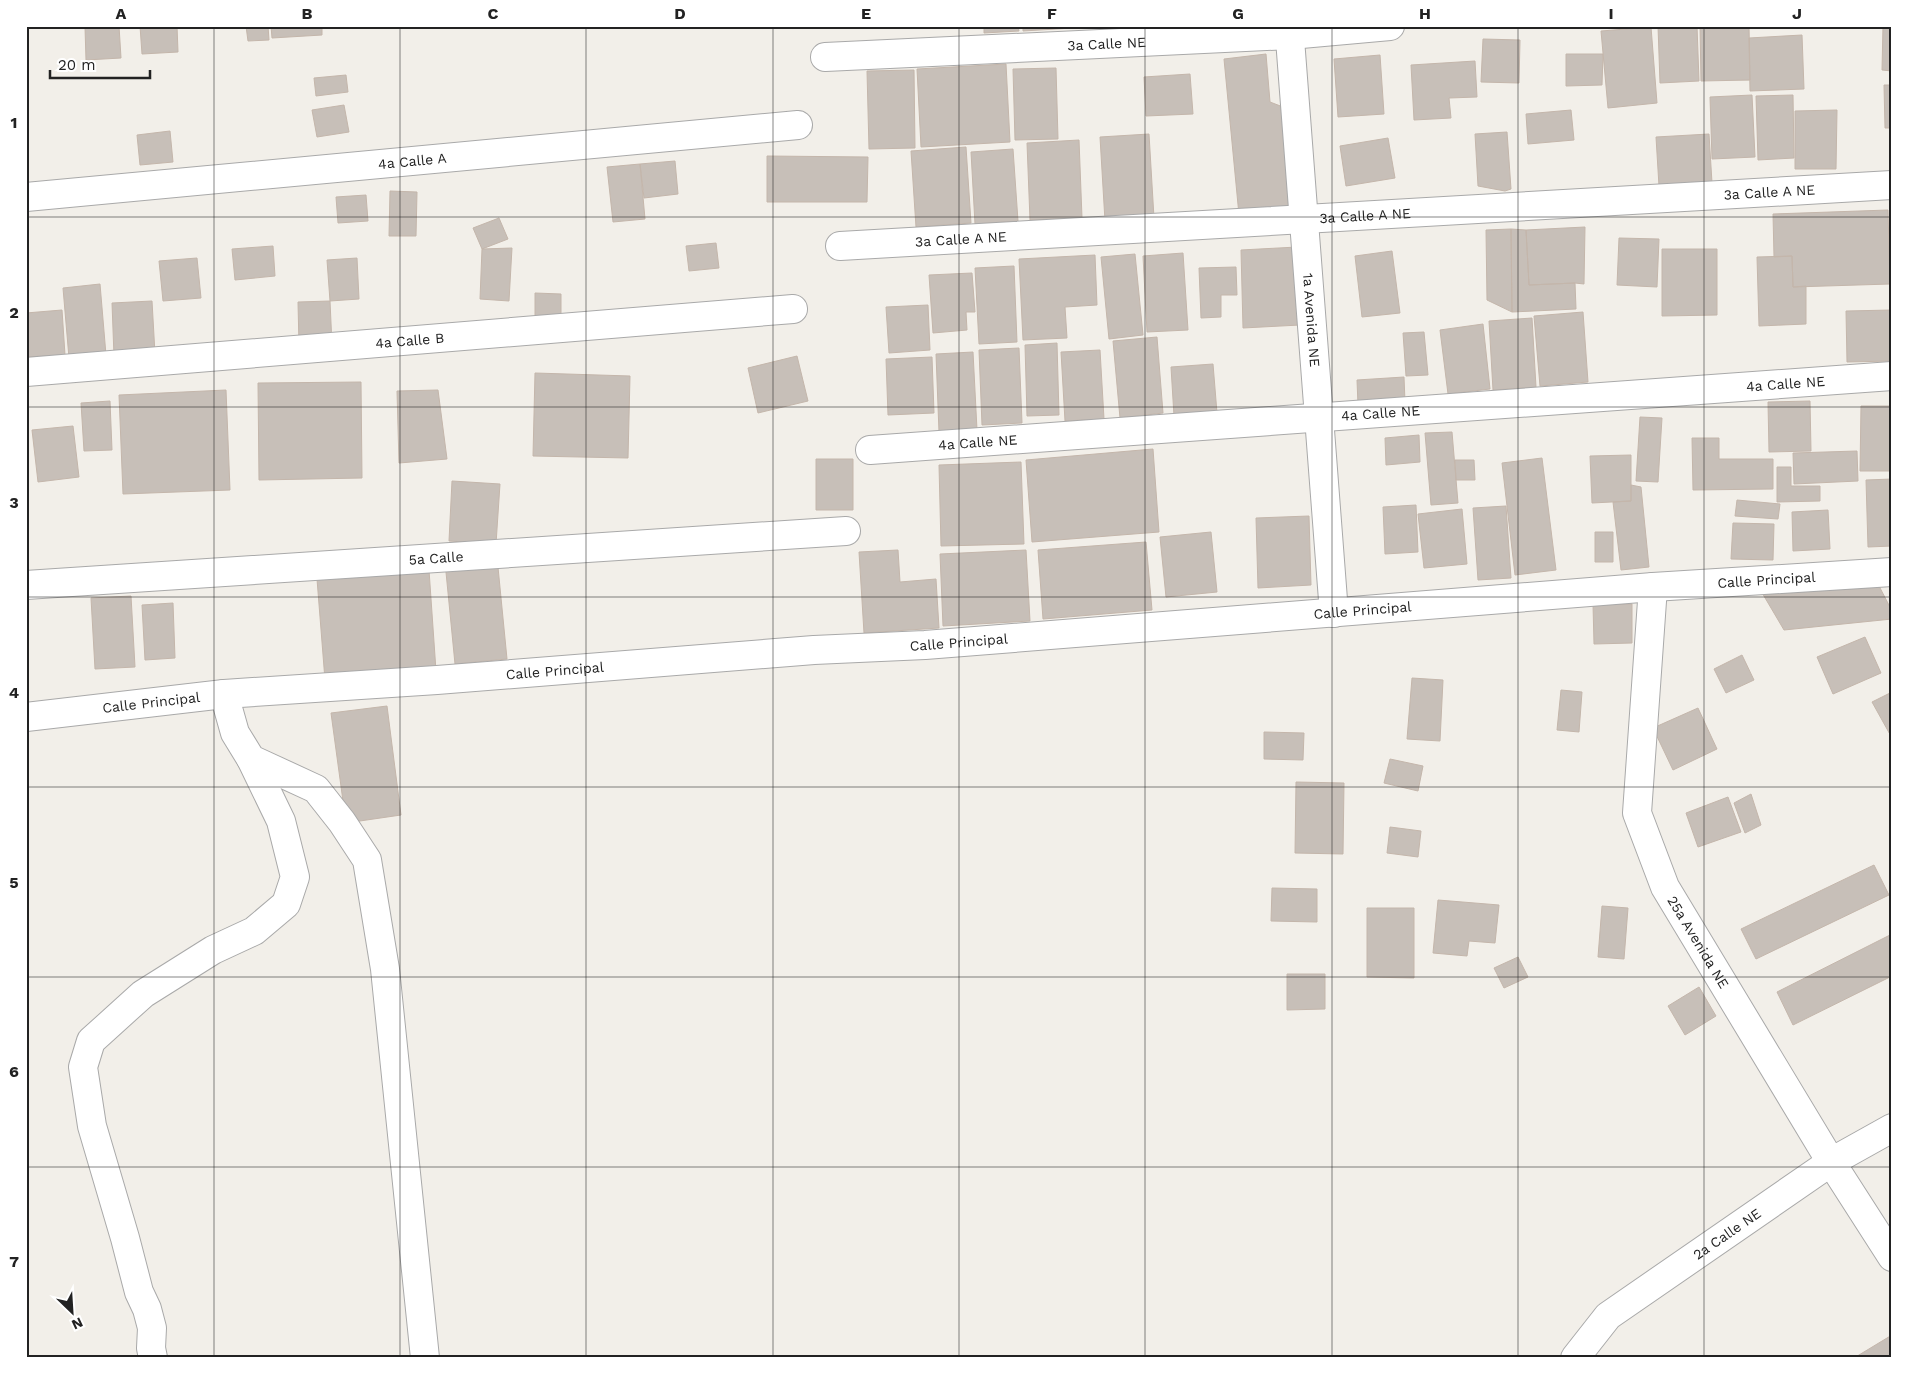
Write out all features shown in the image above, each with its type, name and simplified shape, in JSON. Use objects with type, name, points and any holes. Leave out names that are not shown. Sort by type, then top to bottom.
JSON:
[{"type":"street","name":"3a Calle NE","points":[[824,57],[1390,26]]},
{"type":"street","name":"1a Avenida NE","points":[[1289,31],[1334,613]]},
{"type":"street","name":"4a Calle A","points":[[26,197],[798,125]]},
{"type":"street","name":"3a Calle A NE","points":[[840,246],[1892,185]]},
{"type":"street","name":"4a Calle B","points":[[26,372],[793,309]]},
{"type":"street","name":"4a Calle NE","points":[[870,450],[1892,376]]},
{"type":"street","name":"5a Calle","points":[[26,585],[846,531]]},
{"type":"street","name":"Calle Principal","points":[[26,717],[224,694],[437,680],[814,650],[925,645],[1653,588],[1892,572]]},
{"type":"street","name":"25a Avenida NE","points":[[1653,588],[1637,813],[1665,887],[1831,1162],[1892,1257]]},
{"type":"street","points":[[153,1358],[150,1348],[152,1328],[147,1309],[139,1292],[126,1238],[92,1126],[83,1067],[91,1041],[142,994],[213,950],[254,931],[286,904],[295,876],[281,821],[251,759],[235,733],[224,694]]},
{"type":"street","points":[[251,759],[316,789],[367,860],[385,969],[425,1358]]},
{"type":"street","name":"2a Calle NE","points":[[1575,1358],[1608,1316],[1831,1162],[1892,1128]]},
{"type":"building","points":[[119,26],[121,58],[86,60],[85,27]]},
{"type":"building","points":[[140,26],[177,26],[178,52],[142,54]]},
{"type":"building","points":[[246,26],[268,26],[269,40],[248,41]]},
{"type":"building","points":[[271,26],[322,26],[322,35],[272,38]]},
{"type":"building","points":[[984,26],[1018,26],[1019,31],[984,33]]},
{"type":"building","points":[[1023,26],[1089,26],[1089,27],[1023,31]]},
{"type":"building","points":[[1658,26],[1697,26],[1699,81],[1660,83]]},
{"type":"building","points":[[1700,26],[1749,26],[1750,80],[1701,81]]},
{"type":"building","points":[[1883,26],[1892,26],[1892,71],[1882,70]]},
{"type":"building","points":[[1651,27],[1657,103],[1608,108],[1601,31]]},
{"type":"building","points":[[1802,35],[1804,89],[1750,91],[1749,38]]},
{"type":"building","points":[[1483,39],[1520,40],[1519,83],[1481,82]]},
{"type":"building","points":[[1266,54],[1270,102],[1283,107],[1293,210],[1239,215],[1224,59]]},
{"type":"building","points":[[1566,54],[1603,54],[1602,85],[1566,86]]},
{"type":"building","points":[[1380,55],[1384,114],[1338,117],[1334,59]]},
{"type":"building","points":[[1475,61],[1477,97],[1449,98],[1451,118],[1414,120],[1411,65]]},
{"type":"building","points":[[1006,64],[1010,142],[921,147],[917,69]]},
{"type":"building","points":[[1056,68],[1058,139],[1015,140],[1013,69]]},
{"type":"building","points":[[914,70],[915,148],[869,149],[867,71]]},
{"type":"building","points":[[1190,74],[1193,114],[1146,116],[1144,77]]},
{"type":"building","points":[[346,75],[348,92],[316,96],[314,78]]},
{"type":"building","points":[[1884,85],[1892,85],[1892,128],[1885,128]]},
{"type":"building","points":[[1752,95],[1755,157],[1712,159],[1710,97]]},
{"type":"building","points":[[1793,95],[1794,158],[1758,160],[1756,96]]},
{"type":"building","points":[[344,105],[349,132],[317,137],[312,110]]},
{"type":"building","points":[[1571,110],[1574,140],[1528,144],[1526,114]]},
{"type":"building","points":[[1837,110],[1836,169],[1795,169],[1795,111]]},
{"type":"building","points":[[170,131],[173,162],[140,165],[137,135]]},
{"type":"building","points":[[1507,132],[1511,189],[1505,191],[1478,186],[1475,134]]},
{"type":"building","points":[[1149,134],[1154,218],[1105,221],[1100,137]]},
{"type":"building","points":[[1709,134],[1712,183],[1659,186],[1656,137]]},
{"type":"building","points":[[1388,138],[1395,178],[1346,186],[1340,146]]},
{"type":"building","points":[[1079,140],[1082,218],[1030,220],[1027,143]]},
{"type":"building","points":[[966,147],[971,223],[916,227],[911,151]]},
{"type":"building","points":[[1013,149],[1018,221],[975,224],[971,152]]},
{"type":"building","points":[[767,156],[868,157],[867,202],[767,202]]},
{"type":"building","points":[[675,161],[678,194],[644,198],[640,164]]},
{"type":"building","points":[[640,164],[645,219],[613,222],[607,167]]},
{"type":"building","points":[[390,191],[417,192],[416,236],[389,236]]},
{"type":"building","points":[[366,195],[368,221],[338,223],[336,197]]},
{"type":"building","points":[[1888,210],[1890,284],[1793,287],[1792,256],[1774,257],[1773,214]]},
{"type":"building","points":[[499,218],[508,239],[482,249],[473,228]]},
{"type":"building","points":[[1585,227],[1584,284],[1529,285],[1526,230]]},
{"type":"building","points":[[1511,229],[1526,230],[1529,285],[1575,283],[1576,309],[1512,312]]},
{"type":"building","points":[[1511,229],[1512,312],[1487,300],[1486,230]]},
{"type":"building","points":[[1619,238],[1659,239],[1657,287],[1617,285]]},
{"type":"building","points":[[716,243],[719,268],[689,271],[686,246]]},
{"type":"building","points":[[273,246],[275,276],[235,280],[232,249]]},
{"type":"building","points":[[1297,247],[1300,325],[1243,328],[1241,250]]},
{"type":"building","points":[[512,248],[509,301],[480,299],[482,249]]},
{"type":"building","points":[[1662,249],[1717,249],[1717,315],[1662,316]]},
{"type":"building","points":[[1392,251],[1400,313],[1362,317],[1355,256]]},
{"type":"building","points":[[1183,253],[1188,330],[1147,332],[1143,256]]},
{"type":"building","points":[[1135,254],[1143,335],[1109,339],[1101,257]]},
{"type":"building","points":[[1095,255],[1097,305],[1065,307],[1067,338],[1023,340],[1019,259]]},
{"type":"building","points":[[1792,256],[1793,287],[1806,286],[1806,324],[1759,326],[1757,257]]},
{"type":"building","points":[[197,258],[201,298],[163,301],[159,261]]},
{"type":"building","points":[[357,258],[359,299],[330,301],[327,260]]},
{"type":"building","points":[[1014,266],[1017,342],[979,344],[975,268]]},
{"type":"building","points":[[1236,267],[1237,295],[1221,295],[1221,317],[1201,318],[1199,268]]},
{"type":"building","points":[[972,273],[975,312],[966,312],[967,330],[933,333],[929,275]]},
{"type":"building","points":[[100,284],[106,355],[69,358],[63,288]]},
{"type":"building","points":[[535,293],[561,294],[561,321],[535,320]]},
{"type":"building","points":[[152,301],[155,354],[114,356],[112,303]]},
{"type":"building","points":[[330,301],[332,345],[299,346],[298,302]]},
{"type":"building","points":[[928,305],[930,350],[889,353],[886,307]]},
{"type":"building","points":[[62,310],[65,355],[26,357],[26,313]]},
{"type":"building","points":[[1892,310],[1892,361],[1847,362],[1846,311]]},
{"type":"building","points":[[1583,312],[1588,382],[1540,386],[1534,316]]},
{"type":"building","points":[[1532,318],[1536,387],[1493,390],[1489,321]]},
{"type":"building","points":[[1483,324],[1490,389],[1448,394],[1440,330]]},
{"type":"building","points":[[1424,332],[1428,375],[1406,376],[1403,333]]},
{"type":"building","points":[[1157,337],[1163,413],[1120,418],[1113,341]]},
{"type":"building","points":[[1057,343],[1059,415],[1027,416],[1025,345]]},
{"type":"building","points":[[1019,348],[1022,423],[982,425],[979,350]]},
{"type":"building","points":[[1100,350],[1104,419],[1065,421],[1061,352]]},
{"type":"building","points":[[973,352],[977,430],[939,432],[936,354]]},
{"type":"building","points":[[797,356],[808,401],[758,413],[748,368]]},
{"type":"building","points":[[932,357],[934,413],[888,415],[886,359]]},
{"type":"building","points":[[1213,364],[1217,413],[1174,416],[1171,367]]},
{"type":"building","points":[[535,373],[630,376],[628,458],[533,456]]},
{"type":"building","points":[[1404,377],[1405,402],[1358,405],[1357,380]]},
{"type":"building","points":[[361,382],[362,478],[259,480],[258,383]]},
{"type":"building","points":[[226,390],[230,490],[123,494],[119,395]]},
{"type":"building","points":[[438,390],[447,459],[399,463],[397,391]]},
{"type":"building","points":[[110,401],[112,450],[84,451],[81,403]]},
{"type":"building","points":[[1810,401],[1811,451],[1769,452],[1768,402]]},
{"type":"building","points":[[1861,406],[1892,406],[1892,471],[1860,471]]},
{"type":"building","points":[[1640,417],[1662,418],[1658,482],[1636,481]]},
{"type":"building","points":[[73,426],[79,477],[38,482],[32,430]]},
{"type":"building","points":[[1452,432],[1458,503],[1431,505],[1425,433]]},
{"type":"building","points":[[1419,435],[1420,462],[1386,465],[1385,438]]},
{"type":"building","points":[[1692,438],[1719,438],[1719,459],[1773,459],[1773,489],[1693,490]]},
{"type":"building","points":[[1153,449],[1159,532],[1032,542],[1026,460]]},
{"type":"building","points":[[1857,451],[1858,481],[1794,484],[1793,453]]},
{"type":"building","points":[[1631,455],[1631,501],[1592,503],[1590,456]]},
{"type":"building","points":[[1542,458],[1556,570],[1515,575],[1502,463]]},
{"type":"building","points":[[816,459],[853,459],[853,510],[816,510]]},
{"type":"building","points":[[1455,460],[1474,460],[1475,480],[1456,480]]},
{"type":"building","points":[[1021,462],[1024,544],[941,546],[939,465]]},
{"type":"building","points":[[1777,467],[1791,467],[1791,486],[1820,486],[1820,501],[1777,502]]},
{"type":"building","points":[[1892,479],[1892,546],[1868,547],[1866,480]]},
{"type":"building","points":[[452,481],[500,484],[496,544],[449,541]]},
{"type":"building","points":[[1631,485],[1641,487],[1649,567],[1621,570],[1613,502],[1631,501]]},
{"type":"building","points":[[1737,500],[1780,504],[1778,519],[1735,516]]},
{"type":"building","points":[[1416,505],[1418,552],[1385,554],[1383,507]]},
{"type":"building","points":[[1506,506],[1511,578],[1478,580],[1473,508]]},
{"type":"building","points":[[1462,509],[1467,564],[1424,568],[1418,514]]},
{"type":"building","points":[[1828,510],[1830,549],[1793,551],[1792,512]]},
{"type":"building","points":[[1309,516],[1311,585],[1258,588],[1256,518]]},
{"type":"building","points":[[1733,523],[1774,524],[1773,560],[1731,559]]},
{"type":"building","points":[[1211,532],[1217,592],[1166,597],[1160,537]]},
{"type":"building","points":[[1595,532],[1613,532],[1613,562],[1595,562]]},
{"type":"building","points":[[1146,542],[1152,610],[1043,619],[1038,550]]},
{"type":"building","points":[[898,550],[900,582],[936,579],[939,628],[864,633],[859,552]]},
{"type":"building","points":[[1026,550],[1030,621],[943,626],[940,554]]},
{"type":"building","points":[[497,557],[507,659],[455,664],[445,562]]},
{"type":"building","points":[[429,570],[436,671],[325,680],[317,579]]},
{"type":"building","points":[[1878,584],[1892,611],[1892,619],[1784,630],[1761,591]]},
{"type":"building","points":[[131,596],[135,667],[95,669],[91,598]]},
{"type":"building","points":[[173,603],[175,658],[145,660],[142,605]]},
{"type":"building","points":[[1593,604],[1632,604],[1632,643],[1594,644]]},
{"type":"building","points":[[1865,637],[1881,673],[1833,694],[1817,657]]},
{"type":"building","points":[[1742,655],[1754,680],[1726,693],[1714,669]]},
{"type":"building","points":[[1412,678],[1443,680],[1440,741],[1407,739]]},
{"type":"building","points":[[1561,690],[1582,692],[1579,732],[1557,730]]},
{"type":"building","points":[[1892,692],[1892,738],[1872,702]]},
{"type":"building","points":[[387,706],[401,815],[346,823],[331,713]]},
{"type":"building","points":[[1698,708],[1717,749],[1673,770],[1653,728]]},
{"type":"building","points":[[1264,732],[1304,733],[1303,760],[1264,759]]},
{"type":"building","points":[[1390,759],[1423,766],[1418,791],[1384,783]]},
{"type":"building","points":[[1296,782],[1344,783],[1343,854],[1295,853]]},
{"type":"building","points":[[1751,794],[1761,825],[1745,833],[1734,803]]},
{"type":"building","points":[[1728,797],[1741,832],[1698,847],[1686,813]]},
{"type":"building","points":[[1390,827],[1421,831],[1418,857],[1387,853]]},
{"type":"building","points":[[1874,865],[1889,895],[1756,959],[1741,929]]},
{"type":"building","points":[[1272,888],[1317,889],[1317,922],[1271,921]]},
{"type":"building","points":[[1438,900],[1499,905],[1495,943],[1469,941],[1467,956],[1433,953]]},
{"type":"building","points":[[1602,906],[1628,908],[1624,959],[1598,957]]},
{"type":"building","points":[[1367,908],[1414,908],[1414,978],[1367,977]]},
{"type":"building","points":[[1892,934],[1892,976],[1793,1025],[1777,992]]},
{"type":"building","points":[[1518,957],[1528,977],[1504,988],[1494,968]]},
{"type":"building","points":[[1287,974],[1325,974],[1325,1009],[1287,1010]]},
{"type":"building","points":[[1699,987],[1716,1016],[1685,1035],[1668,1006]]},
{"type":"building","points":[[1892,1335],[1892,1358],[1854,1358]]}]
